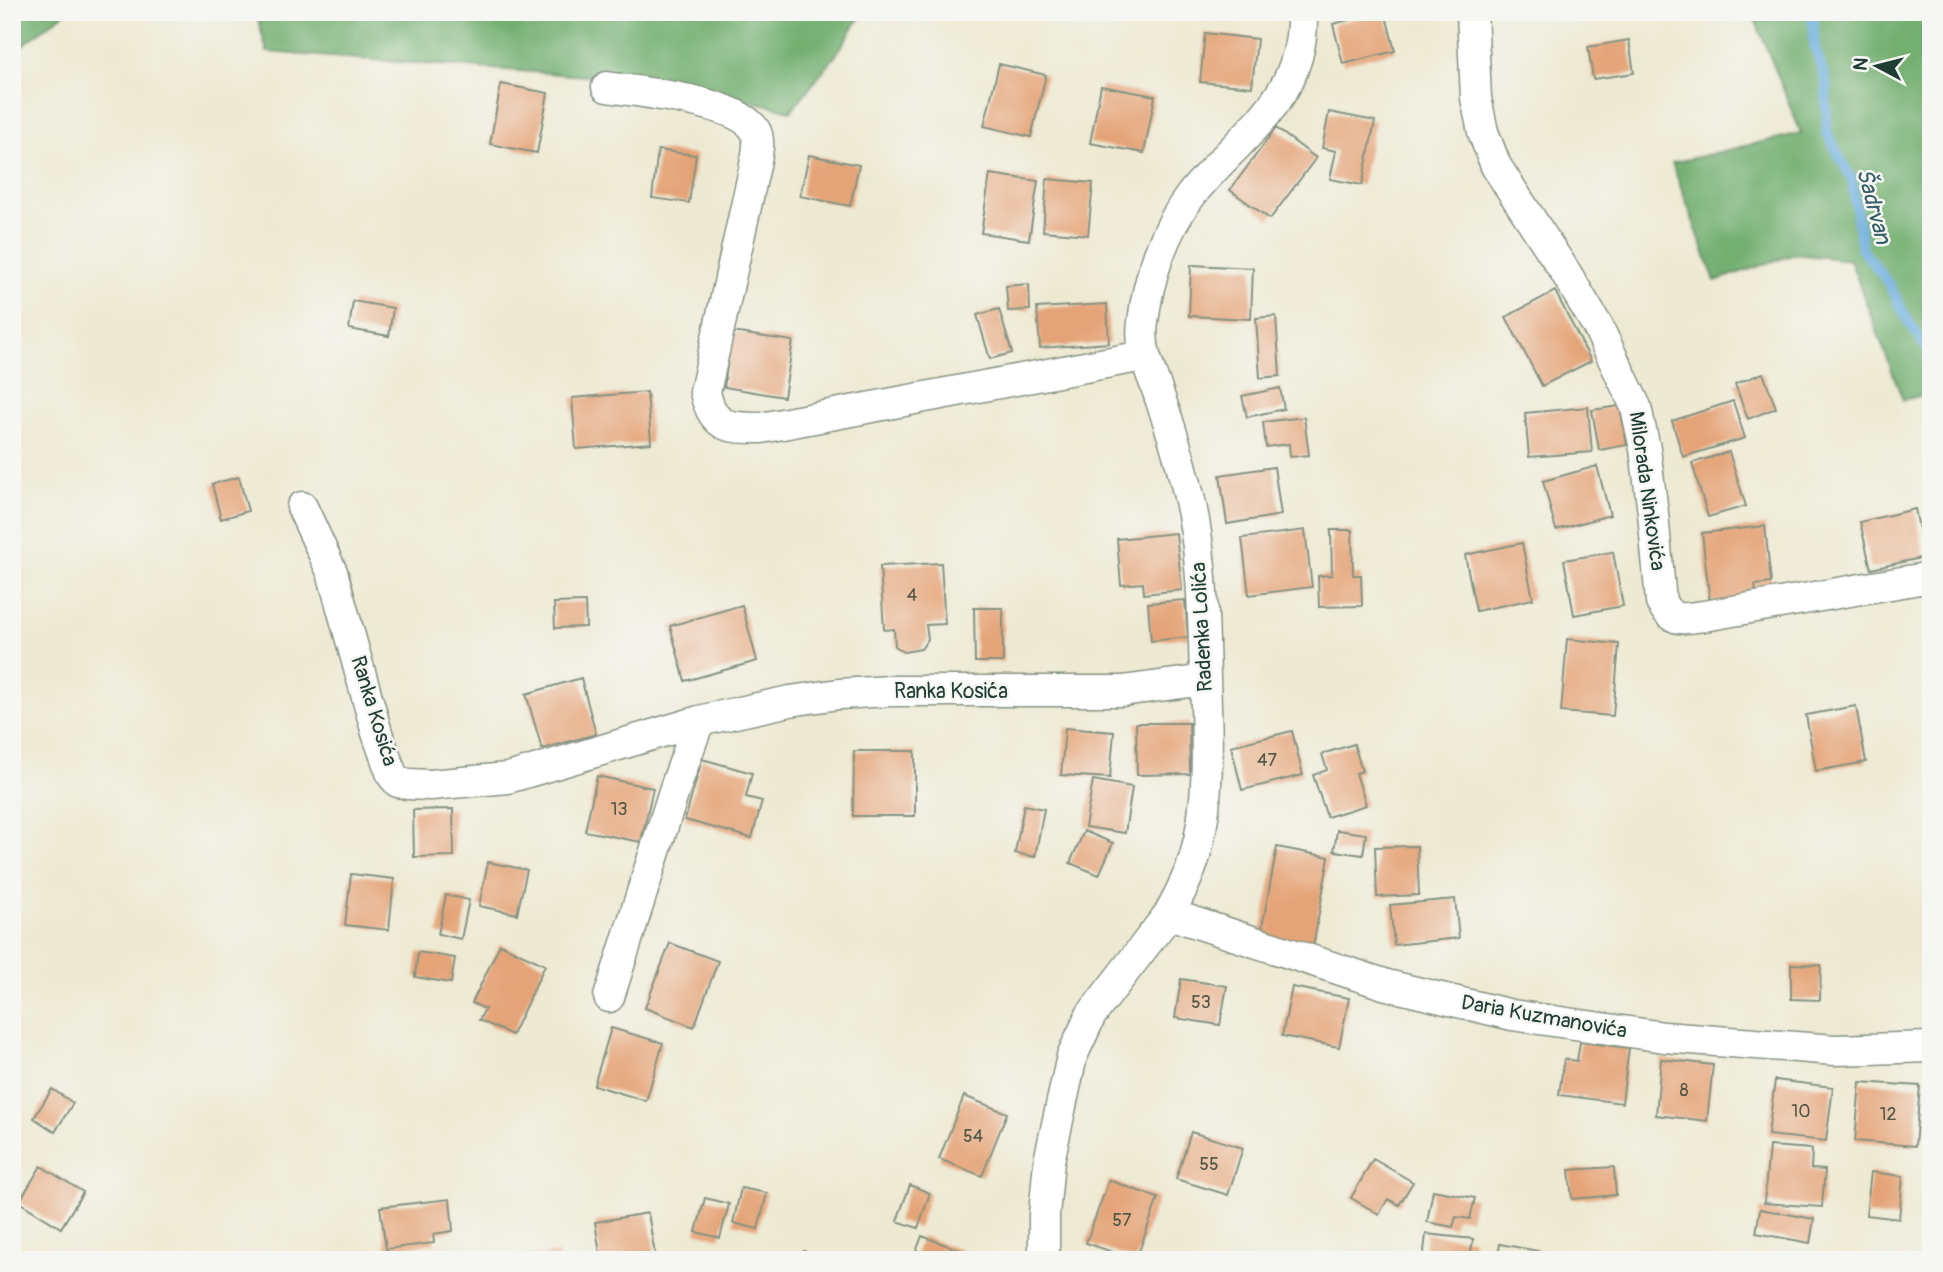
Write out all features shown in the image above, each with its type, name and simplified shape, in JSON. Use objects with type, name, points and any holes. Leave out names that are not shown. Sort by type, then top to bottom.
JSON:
[{"type":"street","name":"Radenka Lolića","points":[[1044,1260],[1044,1215],[1049,1161],[1075,1047],[1091,1015],[1169,914],[1187,879],[1200,835],[1206,750],[1204,612],[1198,540],[1172,436],[1143,356],[1142,324],[1165,239],[1177,216],[1228,153],[1267,115],[1288,82],[1299,53],[1302,12]]},
{"type":"street","name":"Milorada Ninkovića","points":[[1472,12],[1476,98],[1483,132],[1496,166],[1598,327],[1636,407],[1653,513],[1661,602],[1667,614],[1676,618],[1704,616],[1931,576]]},
{"type":"street","points":[[607,87],[715,105],[741,116],[756,132],[758,148],[754,170],[705,392],[709,409],[720,421],[734,428],[761,428],[1143,356]]},
{"type":"street","name":"Ranka Kosića","points":[[302,507],[332,572],[377,733],[392,775],[398,782],[430,785],[508,778],[699,721],[790,701],[839,694],[890,691],[1122,691],[1205,680]]},
{"type":"street","points":[[609,997],[657,841],[699,721]]},
{"type":"street","name":"Daria Kuzmanovića","points":[[1169,914],[1387,985],[1512,1015],[1664,1037],[1835,1050],[1931,1047]]},
{"type":"green space","points":[[12,12],[66,12],[12,53]]},
{"type":"green space","points":[[256,12],[863,12],[836,55],[791,111],[699,88],[599,77],[267,52]]},
{"type":"green space","points":[[1752,12],[1931,12],[1931,393],[1903,400],[1850,260],[1795,254],[1715,281],[1672,163],[1801,133]]},
{"type":"building","points":[[1385,12],[1395,51],[1343,64],[1333,24]]},
{"type":"building","points":[[1205,33],[1257,39],[1252,87],[1200,82]]},
{"type":"building","points":[[1629,40],[1634,73],[1593,79],[1588,47]]},
{"type":"building","points":[[999,64],[1046,75],[1031,137],[984,126]]},
{"type":"building","points":[[501,84],[548,93],[537,153],[490,144]]},
{"type":"building","points":[[1101,86],[1155,96],[1144,153],[1090,143]]},
{"type":"building","points":[[1329,112],[1375,121],[1362,185],[1330,179],[1336,151],[1322,148]]},
{"type":"building","points":[[1276,128],[1316,158],[1270,219],[1230,190]]},
{"type":"building","points":[[658,150],[696,155],[689,203],[652,198]]},
{"type":"building","points":[[809,155],[859,165],[850,206],[800,196]]},
{"type":"building","points":[[990,174],[1038,181],[1029,240],[981,233]]},
{"type":"building","points":[[1047,179],[1093,183],[1088,235],[1043,231]]},
{"type":"building","points":[[1191,265],[1253,268],[1251,319],[1189,316]]},
{"type":"building","points":[[1029,284],[1030,310],[1008,311],[1006,286]]},
{"type":"building","points":[[1555,291],[1591,361],[1542,386],[1506,317]]},
{"type":"building","points":[[353,301],[393,308],[389,336],[349,329]]},
{"type":"building","points":[[1107,304],[1109,343],[1040,348],[1037,308]]},
{"type":"building","points":[[999,309],[1012,353],[990,359],[977,315]]},
{"type":"building","points":[[1276,316],[1280,376],[1260,378],[1256,318]]},
{"type":"building","points":[[732,332],[793,341],[784,397],[724,387]]},
{"type":"building","points":[[1763,373],[1776,408],[1748,419],[1735,384]]},
{"type":"building","points":[[1280,388],[1284,409],[1247,417],[1242,396]]},
{"type":"building","points":[[647,392],[651,443],[576,449],[572,398]]},
{"type":"building","points":[[1733,401],[1745,438],[1683,457],[1672,421]]},
{"type":"building","points":[[1620,406],[1627,445],[1599,450],[1592,410]]},
{"type":"building","points":[[1588,407],[1592,452],[1529,457],[1525,413]]},
{"type":"building","points":[[1304,417],[1309,455],[1290,457],[1289,444],[1266,447],[1263,422]]},
{"type":"building","points":[[1729,452],[1746,506],[1708,517],[1692,463]]},
{"type":"building","points":[[1597,466],[1610,515],[1556,530],[1543,481]]},
{"type":"building","points":[[1274,467],[1281,515],[1227,524],[1220,475]]},
{"type":"building","points":[[239,477],[248,511],[221,519],[212,484]]},
{"type":"building","points":[[1915,509],[1925,557],[1871,569],[1860,522]]},
{"type":"building","points":[[1765,526],[1771,583],[1755,585],[1757,598],[1710,603],[1702,533]]},
{"type":"building","points":[[1305,530],[1312,587],[1249,595],[1242,538]]},
{"type":"building","points":[[1331,530],[1352,530],[1353,575],[1361,575],[1362,606],[1319,607],[1318,576],[1332,575]]},
{"type":"building","points":[[1176,533],[1182,590],[1144,594],[1143,583],[1121,585],[1117,539]]},
{"type":"building","points":[[1522,543],[1533,599],[1476,611],[1465,555]]},
{"type":"building","points":[[1613,552],[1623,606],[1574,615],[1564,560]]},
{"type":"building","points":[[941,563],[945,624],[926,625],[928,639],[921,649],[904,652],[895,646],[894,629],[884,630],[880,566]]},
{"type":"building","points":[[1185,600],[1188,637],[1151,641],[1148,603]]},
{"type":"building","points":[[585,602],[586,627],[555,628],[554,603]]},
{"type":"building","points":[[742,605],[757,661],[685,681],[670,626]]},
{"type":"building","points":[[974,608],[1003,608],[1003,662],[975,662]]},
{"type":"building","points":[[1567,639],[1619,644],[1613,716],[1561,712]]},
{"type":"building","points":[[581,678],[596,734],[542,749],[526,694]]},
{"type":"building","points":[[1856,706],[1866,762],[1816,771],[1806,715]]},
{"type":"building","points":[[1136,723],[1189,723],[1190,774],[1137,775]]},
{"type":"building","points":[[1065,728],[1114,732],[1110,778],[1061,775]]},
{"type":"building","points":[[1292,731],[1303,775],[1242,790],[1231,746]]},
{"type":"building","points":[[1354,744],[1362,771],[1356,773],[1366,805],[1327,817],[1313,775],[1327,770],[1322,754]]},
{"type":"building","points":[[854,751],[915,751],[915,816],[853,816]]},
{"type":"building","points":[[702,759],[752,773],[746,797],[762,801],[752,838],[685,820]]},
{"type":"building","points":[[597,776],[653,788],[641,842],[585,831]]},
{"type":"building","points":[[1093,780],[1132,787],[1125,833],[1085,827]]},
{"type":"building","points":[[1024,805],[1044,809],[1035,857],[1015,853]]},
{"type":"building","points":[[453,809],[454,856],[414,857],[413,810]]},
{"type":"building","points":[[1337,830],[1366,834],[1363,855],[1334,851]]},
{"type":"building","points":[[1084,831],[1113,843],[1099,875],[1070,863]]},
{"type":"building","points":[[1417,846],[1419,895],[1377,897],[1375,847]]},
{"type":"building","points":[[1277,847],[1329,857],[1313,947],[1260,938]]},
{"type":"building","points":[[488,862],[527,870],[517,914],[479,906]]},
{"type":"building","points":[[351,874],[394,879],[389,930],[345,925]]},
{"type":"building","points":[[446,895],[469,900],[461,939],[438,934]]},
{"type":"building","points":[[1455,899],[1459,938],[1394,945],[1390,905]]},
{"type":"building","points":[[670,943],[718,961],[694,1027],[645,1008]]},
{"type":"building","points":[[500,944],[545,965],[512,1035],[479,1020],[485,1009],[472,1003]]},
{"type":"building","points":[[418,952],[455,958],[451,983],[415,977]]},
{"type":"building","points":[[1791,964],[1821,965],[1820,1000],[1791,999]]},
{"type":"building","points":[[1181,979],[1227,986],[1220,1025],[1175,1018]]},
{"type":"building","points":[[1292,987],[1349,998],[1339,1047],[1282,1036]]},
{"type":"building","points":[[611,1028],[663,1043],[646,1101],[594,1085]]},
{"type":"building","points":[[1580,1042],[1629,1048],[1622,1103],[1559,1095],[1564,1059],[1577,1061]]},
{"type":"building","points":[[1661,1059],[1713,1065],[1707,1121],[1656,1115]]},
{"type":"building","points":[[1775,1080],[1833,1087],[1826,1141],[1768,1135]]},
{"type":"building","points":[[1860,1082],[1920,1086],[1915,1146],[1855,1141]]},
{"type":"building","points":[[52,1089],[73,1103],[55,1132],[34,1118]]},
{"type":"building","points":[[964,1096],[1007,1113],[982,1176],[939,1159]]},
{"type":"building","points":[[1191,1132],[1243,1148],[1228,1195],[1176,1179]]},
{"type":"building","points":[[1769,1146],[1812,1149],[1811,1169],[1825,1170],[1822,1207],[1764,1203]]},
{"type":"building","points":[[1373,1159],[1413,1182],[1399,1205],[1388,1199],[1379,1214],[1351,1198]]},
{"type":"building","points":[[41,1166],[83,1192],[61,1228],[19,1202]]},
{"type":"building","points":[[1614,1167],[1616,1195],[1572,1199],[1569,1170]]},
{"type":"building","points":[[1871,1172],[1903,1176],[1899,1219],[1866,1215]]},
{"type":"building","points":[[1109,1180],[1158,1198],[1136,1260],[1086,1243]]},
{"type":"building","points":[[910,1185],[930,1193],[918,1228],[897,1221]]},
{"type":"building","points":[[741,1188],[767,1193],[758,1229],[733,1223]]},
{"type":"building","points":[[1433,1190],[1475,1198],[1470,1219],[1456,1217],[1453,1227],[1427,1222]]},
{"type":"building","points":[[705,1198],[729,1204],[720,1238],[696,1232]]},
{"type":"building","points":[[450,1199],[453,1231],[433,1234],[434,1243],[386,1249],[380,1207]]},
{"type":"building","points":[[1760,1209],[1814,1219],[1810,1243],[1756,1233]]},
{"type":"building","points":[[648,1213],[656,1260],[601,1260],[595,1222]]},
{"type":"building","points":[[1426,1234],[1473,1239],[1470,1260],[1423,1260]]},
{"type":"building","points":[[922,1236],[971,1254],[969,1260],[913,1260]]},
{"type":"building","points":[[1500,1244],[1549,1253],[1547,1260],[1497,1260]]},
{"type":"building","points":[[804,1251],[821,1260],[800,1260]]},
{"type":"building","points":[[558,1253],[559,1260],[518,1260],[518,1257]]},
{"type":"waterway","name":"Šadrvan","points":[[1812,12],[1815,48],[1826,82],[1827,133],[1852,180],[1862,249],[1889,284],[1908,321],[1931,355]]}]
